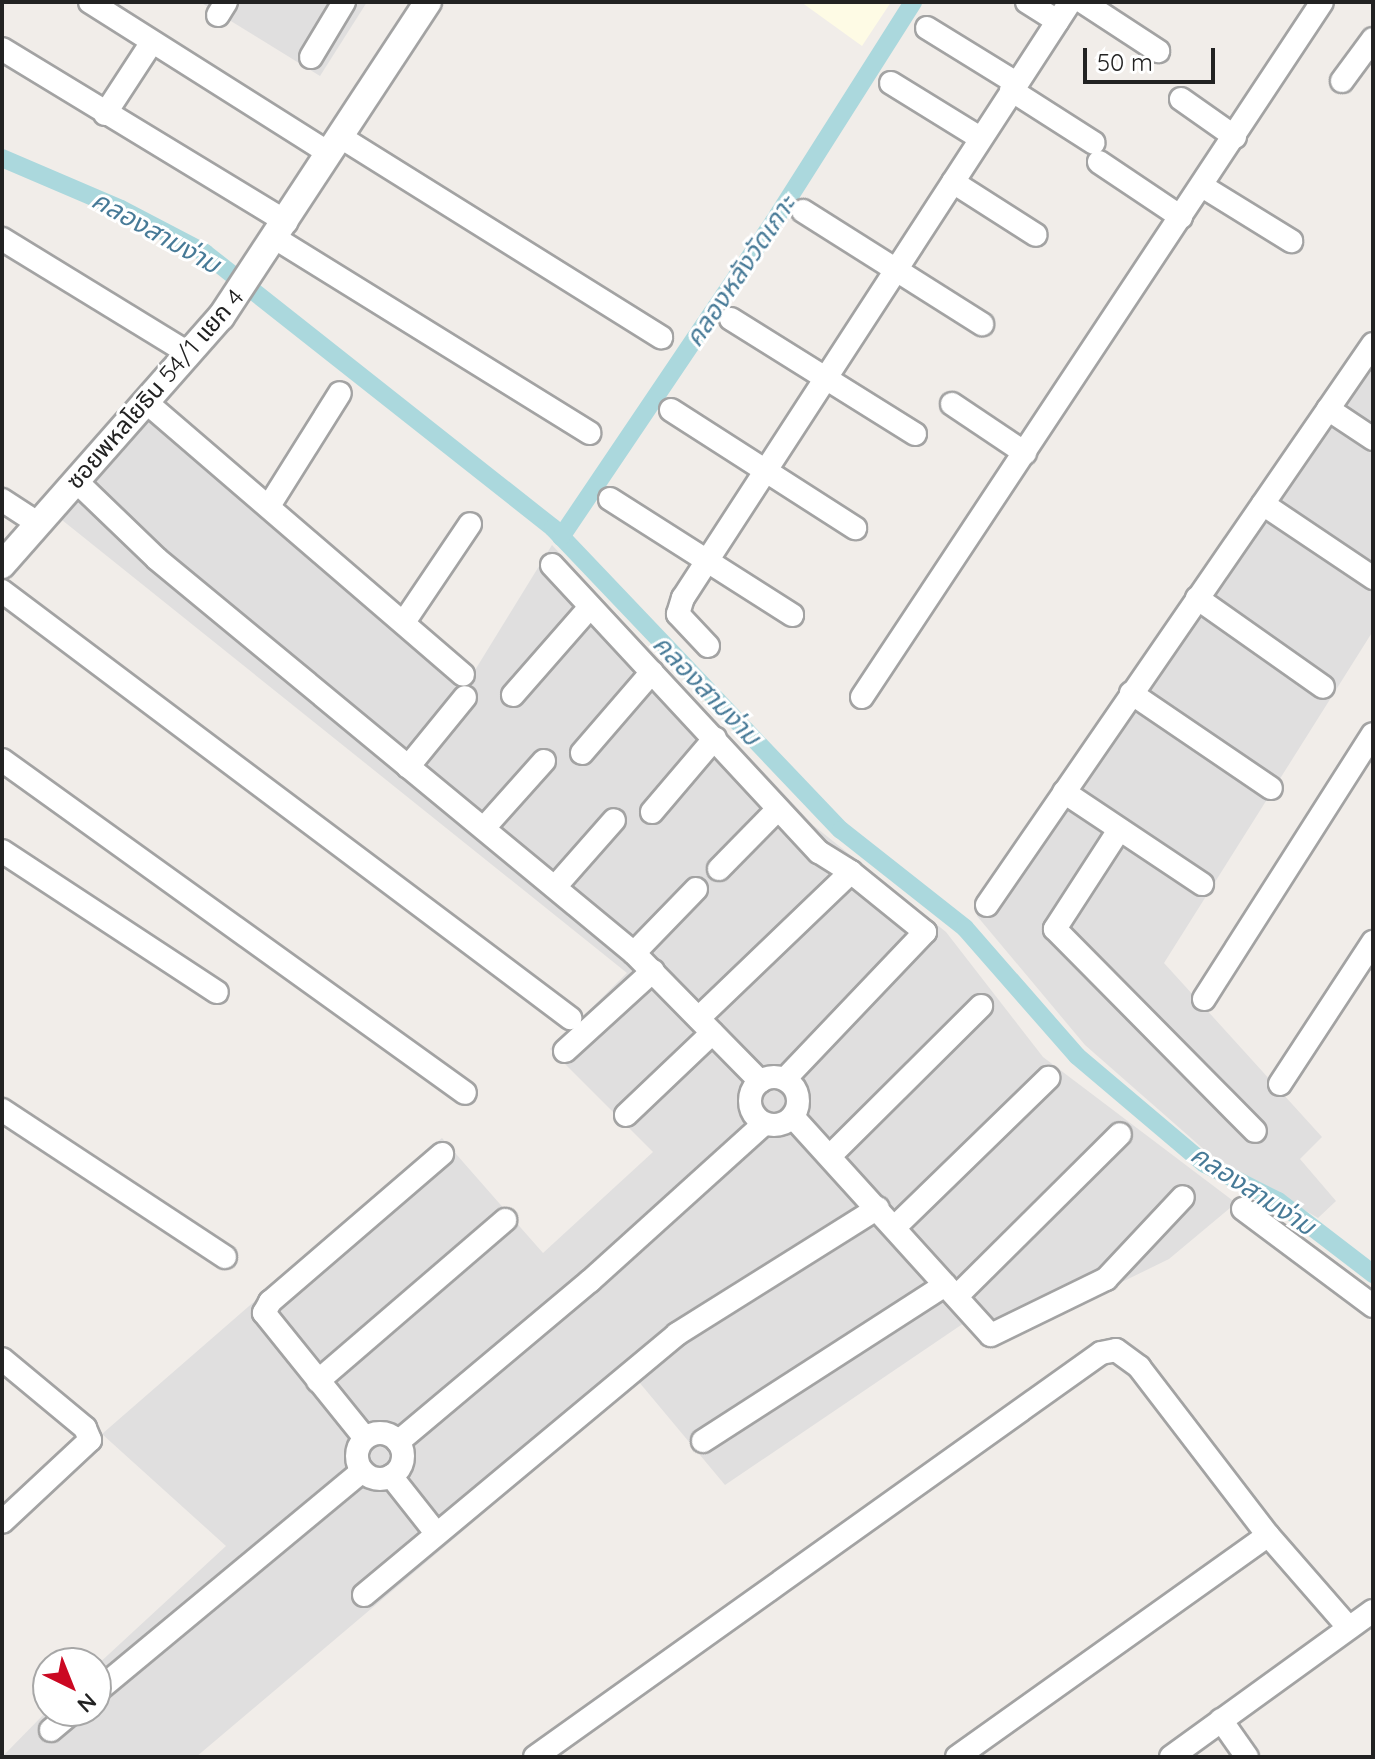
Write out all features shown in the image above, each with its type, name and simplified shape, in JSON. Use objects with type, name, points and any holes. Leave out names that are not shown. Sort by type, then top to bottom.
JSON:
[{"type":"street","points":[[90,2],[152,42],[334,144],[661,337]]},
{"type":"street","points":[[311,57],[344,2]]},
{"type":"street","name":"ซอยพหลโยธิน 54/1 แยก 4","points":[[2,565],[221,317],[251,276],[428,2]]},
{"type":"street","points":[[708,646],[678,614],[826,377],[1063,11],[1027,2]]},
{"type":"street","points":[[1083,2],[1158,51]]},
{"type":"street","points":[[862,697],[1322,2]]},
{"type":"street","points":[[927,28],[1014,86],[1181,217]]},
{"type":"street","points":[[1342,81],[1373,39]]},
{"type":"street","points":[[105,114],[152,42]]},
{"type":"street","points":[[2,49],[590,433]]},
{"type":"street","points":[[891,83],[980,138]]},
{"type":"street","points":[[1181,99],[1235,137]]},
{"type":"street","points":[[953,182],[1036,235]]},
{"type":"street","points":[[1202,186],[1291,241]]},
{"type":"street","points":[[803,211],[982,324]]},
{"type":"street","points":[[2,239],[188,353]]},
{"type":"street","points":[[731,319],[915,434]]},
{"type":"street","points":[[987,905],[1373,344]]},
{"type":"street","points":[[269,506],[340,393]]},
{"type":"street","points":[[146,402],[404,622],[464,686],[408,767]]},
{"type":"street","points":[[952,404],[1025,453]]},
{"type":"street","points":[[1328,409],[1373,439]]},
{"type":"street","points":[[671,410],[855,528]]},
{"type":"street","points":[[76,481],[157,559],[634,953],[760,1081]]},
{"type":"street","points":[[610,499],[792,615]]},
{"type":"street","points":[[2,500],[39,524]]},
{"type":"street","points":[[1263,504],[1373,578]]},
{"type":"street","points":[[404,622],[470,524]]},
{"type":"street","points":[[552,565],[819,852],[851,872],[925,932],[785,1079],[760,1081]]},
{"type":"street","points":[[2,591],[570,1018]]},
{"type":"street","points":[[1197,598],[1323,687]]},
{"type":"street","points":[[513,695],[590,607]]},
{"type":"street","points":[[582,753],[652,672]]},
{"type":"street","points":[[1131,693],[1271,788]]},
{"type":"street","points":[[1204,999],[1373,734]]},
{"type":"street","points":[[652,812],[715,738]]},
{"type":"street","points":[[2,760],[465,1093]]},
{"type":"street","points":[[484,828],[544,761]]},
{"type":"street","points":[[1064,792],[1202,884]]},
{"type":"street","points":[[719,869],[778,809]]},
{"type":"street","points":[[555,887],[614,820]]},
{"type":"street","points":[[1119,830],[1055,929],[1255,1131]]},
{"type":"street","points":[[2,851],[217,992]]},
{"type":"street","points":[[626,1115],[851,872]]},
{"type":"street","points":[[634,953],[696,889]]},
{"type":"street","points":[[1280,1084],[1373,942]]},
{"type":"street","points":[[565,1051],[653,971]]},
{"type":"street","points":[[830,1156],[981,1006]]},
{"type":"street","points":[[895,1227],[1048,1078]]},
{"type":"street","points":[[760,1081],[750,1103],[764,1124],[776,1126],[793,1117],[799,1099],[785,1079]]},
{"type":"street","points":[[2,1110],[225,1257]]},
{"type":"street","points":[[793,1117],[991,1335],[1106,1279],[1183,1197]]},
{"type":"street","points":[[398,1442],[590,1281],[764,1124]]},
{"type":"street","points":[[703,1441],[952,1290],[1120,1134]]},
{"type":"street","points":[[365,1438],[264,1313],[270,1302],[442,1154]]},
{"type":"street","points":[[364,1595],[677,1334],[878,1208]]},
{"type":"street","points":[[1243,1209],[1373,1306]]},
{"type":"street","points":[[318,1381],[505,1220]]},
{"type":"street","points":[[535,1757],[1101,1353],[1116,1350],[1139,1367],[1268,1535],[1349,1628]]},
{"type":"street","points":[[2,1359],[85,1428],[90,1440],[4,1516]]},
{"type":"street","points":[[379,1433],[398,1442],[402,1464],[391,1476],[376,1479],[362,1471],[357,1458],[365,1438],[379,1433]]},
{"type":"street","points":[[112,1679],[362,1471]]},
{"type":"street","points":[[391,1476],[436,1533]]},
{"type":"street","points":[[957,1757],[1268,1535]]},
{"type":"street","points":[[1171,1757],[1373,1611]]},
{"type":"street","points":[[1221,1720],[1247,1757]]},
{"type":"street","points":[[51,1730],[55,1727]]},
{"type":"shaded area","points":[[200,2],[367,2],[320,76]]},
{"type":"shaded area","points":[[801,2],[891,2],[862,46]]},
{"type":"shaded area","points":[[1373,341],[1373,631],[1164,963],[1322,1137],[1300,1159],[1336,1201],[1318,1218],[1208,1153],[1085,1045],[977,916]]},
{"type":"shaded area","points":[[145,419],[464,688],[552,545],[813,825],[946,932],[1043,1057],[1236,1203],[1169,1259],[989,1347],[967,1321],[725,1485],[639,1382],[196,1757],[2,1757],[32,1726],[112,1727],[112,1651],[226,1546],[102,1434],[442,1138],[543,1253],[653,1152],[550,1049],[627,973],[57,516]]},
{"type":"waterway","name":"คลองหลังวัดเกาะ","points":[[561,537],[778,215],[913,2]]},
{"type":"waterway","name":"คลองสามง่าม","points":[[2,158],[121,209],[205,253],[553,528],[841,830],[965,928],[1077,1056],[1205,1164],[1278,1201],[1373,1274]]}]
